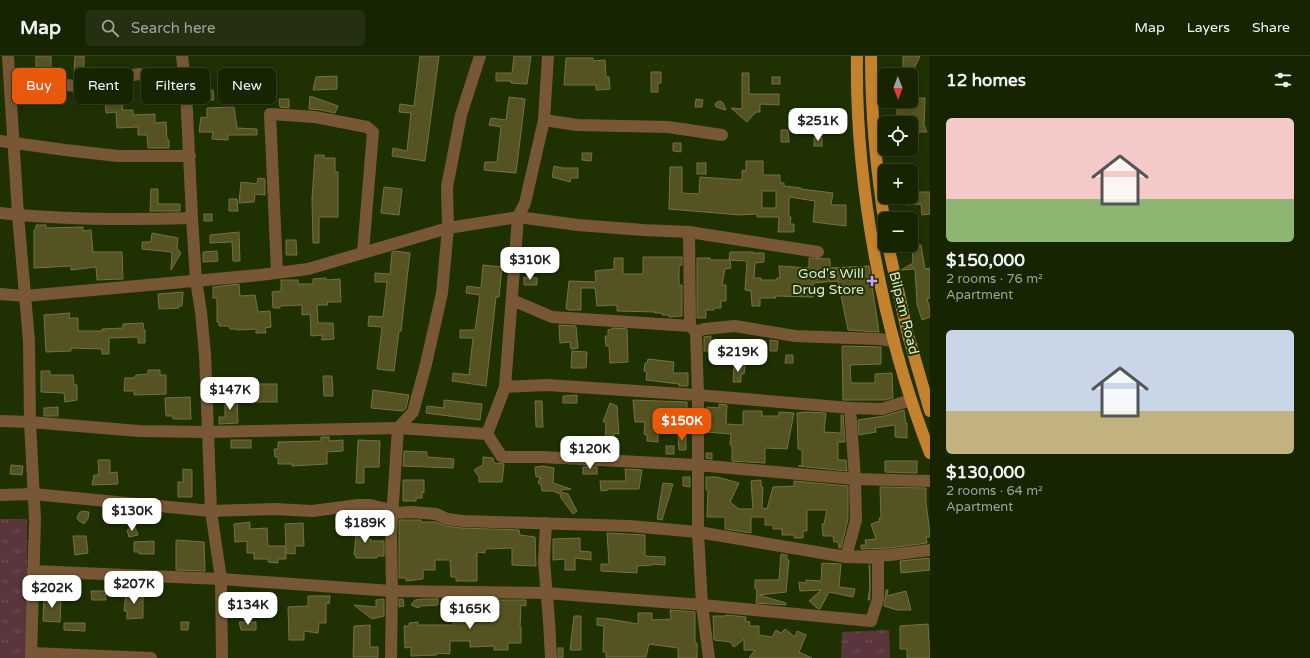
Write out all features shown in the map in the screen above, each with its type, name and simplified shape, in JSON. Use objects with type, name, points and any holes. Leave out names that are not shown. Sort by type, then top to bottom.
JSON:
[{"type":"main road","name":"Bilpam Road","points":[[857,56],[858,112],[861,156],[866,198],[877,264],[894,342],[911,400],[930,453]]},
{"type":"main road","points":[[871,56],[873,112],[879,186],[883,212]]},
{"type":"main road","points":[[890,252],[908,336],[930,411]]},
{"type":"street","points":[[8,56],[18,215],[29,341],[30,422],[35,519],[31,655],[151,658]]},
{"type":"street","points":[[182,56],[183,68]]},
{"type":"street","points":[[391,658],[392,512],[398,428],[413,412],[426,364],[442,293],[448,228],[447,187],[461,115],[480,56]]},
{"type":"street","points":[[487,434],[505,387],[518,217],[525,203],[544,120],[548,56]]},
{"type":"street","points":[[10,78],[83,87],[97,86],[127,76],[141,74]]},
{"type":"street","points":[[187,104],[196,280],[205,354],[211,511],[221,579],[222,658]]},
{"type":"street","points":[[277,272],[270,114],[315,117],[367,127],[373,132],[363,252]]},
{"type":"street","points":[[544,120],[577,125],[668,127],[722,135]]},
{"type":"street","points":[[0,141],[118,156],[190,156]]},
{"type":"street","points":[[0,212],[18,215],[122,220],[192,218]]},
{"type":"street","points":[[0,294],[25,296],[260,275],[308,268],[448,228],[518,217],[600,227],[690,232],[818,252]]},
{"type":"street","points":[[690,232],[693,329],[698,395],[698,532],[702,605],[709,658]]},
{"type":"street","points":[[512,300],[552,317],[693,329],[735,326],[795,336],[878,339],[894,342]]},
{"type":"street","points":[[505,387],[548,385],[698,395],[850,408],[882,409],[911,400]]},
{"type":"street","points":[[846,557],[856,520],[850,408]]},
{"type":"street","points":[[0,421],[139,431],[207,432],[398,428],[487,434]]},
{"type":"street","points":[[487,434],[502,457],[542,457],[697,465],[855,479],[930,481]]},
{"type":"street","points":[[0,495],[33,494],[211,511],[275,509],[312,511],[358,505],[370,505],[392,512],[436,514],[447,519],[463,521],[630,526],[698,532],[846,557],[878,558],[878,599],[871,621],[702,605],[546,593],[392,590],[221,579],[33,571]]},
{"type":"street","points":[[546,523],[544,561],[551,658]]},
{"type":"street","points":[[846,557],[890,555],[930,550]]},
{"type":"green space","points":[[0,519],[27,519],[28,658],[0,658]]},
{"type":"green space","points":[[889,630],[890,658],[841,658],[842,632]]},
{"type":"building","points":[[36,56],[51,56],[51,68],[36,68]]},
{"type":"building","points":[[75,56],[84,56],[84,68],[74,68]]},
{"type":"building","points":[[420,56],[439,56],[425,161],[392,156],[393,148],[407,151],[411,113],[399,112],[400,104],[414,106]]},
{"type":"building","points":[[514,56],[531,56],[527,84],[511,83],[511,81],[496,81],[496,73],[512,73]]},
{"type":"building","points":[[903,56],[920,56],[914,68],[903,68]]},
{"type":"building","points":[[566,58],[593,58],[593,61],[605,60],[606,77],[609,77],[610,89],[596,90],[596,85],[564,85]]},
{"type":"building","points":[[651,72],[661,72],[661,83],[658,83],[658,92],[651,92]]},
{"type":"building","points":[[742,73],[749,73],[749,94],[779,94],[779,105],[760,104],[760,112],[756,112],[747,122],[731,108],[742,109]]},
{"type":"building","points":[[337,76],[337,89],[313,90],[316,77]]},
{"type":"building","points":[[772,77],[780,77],[780,84],[772,84]]},
{"type":"building","points":[[210,90],[213,90],[214,100],[210,100]]},
{"type":"building","points":[[310,96],[338,106],[335,113],[309,109]]},
{"type":"building","points":[[509,97],[525,99],[516,173],[484,170],[485,162],[497,162],[501,127],[489,125],[491,118],[506,120]]},
{"type":"building","points":[[918,98],[925,98],[924,125],[927,132],[918,132],[918,116],[897,116],[897,108],[918,108]]},
{"type":"building","points":[[279,99],[289,99],[289,108],[280,107]]},
{"type":"building","points":[[696,99],[703,100],[702,107],[695,107]]},
{"type":"building","points":[[721,101],[726,110],[716,107],[715,104]]},
{"type":"building","points":[[105,104],[123,104],[122,110],[133,110],[133,115],[155,114],[155,123],[166,122],[169,148],[148,148],[147,135],[138,135],[138,127],[117,128],[116,112],[106,113]]},
{"type":"building","points":[[234,107],[237,128],[257,129],[257,135],[228,135],[228,140],[212,139],[213,132],[199,132],[201,117],[207,118],[207,108]]},
{"type":"building","points":[[781,130],[788,130],[789,142],[781,142]]},
{"type":"building","points":[[814,138],[822,138],[822,146],[814,146]]},
{"type":"building","points":[[673,143],[681,143],[681,152],[673,151]]},
{"type":"building","points":[[582,153],[592,153],[591,161],[582,160]]},
{"type":"building","points":[[315,155],[324,155],[324,158],[335,158],[335,172],[338,172],[338,217],[319,217],[319,243],[313,243],[312,199]]},
{"type":"building","points":[[746,161],[763,161],[763,175],[780,175],[780,183],[784,183],[784,186],[833,193],[831,205],[846,205],[846,226],[813,222],[815,201],[789,197],[789,217],[791,217],[790,224],[794,224],[794,232],[778,232],[779,217],[757,217],[757,214],[740,215],[669,209],[670,167],[682,167],[682,193],[699,194],[700,177],[742,180],[742,170],[746,171]],"holes":[[[762,191],[776,191],[776,208],[762,208]]]},
{"type":"building","points":[[697,163],[706,163],[706,174],[697,174]]},
{"type":"building","points":[[554,166],[562,168],[578,168],[578,178],[571,178],[570,182],[552,177]]},
{"type":"building","points":[[258,178],[265,179],[265,195],[255,194],[254,202],[239,203],[241,182],[257,184]]},
{"type":"building","points":[[384,187],[402,189],[399,215],[381,213]]},
{"type":"building","points":[[151,189],[158,189],[158,204],[180,204],[180,211],[150,211]]},
{"type":"building","points":[[918,192],[930,192],[930,214],[922,215],[921,204],[907,205],[918,204]]},
{"type":"building","points":[[229,199],[237,199],[238,211],[229,211]]},
{"type":"building","points":[[204,214],[212,214],[212,221],[204,221]]},
{"type":"building","points":[[36,225],[46,225],[46,228],[83,227],[83,231],[91,230],[93,252],[122,252],[123,279],[97,280],[96,267],[71,270],[71,266],[34,268],[34,230],[36,229]]},
{"type":"building","points":[[239,232],[240,261],[233,261],[232,242],[210,243],[210,235]]},
{"type":"building","points":[[152,233],[178,238],[177,248],[181,253],[171,270],[172,252],[142,249],[142,242],[151,242]]},
{"type":"building","points":[[286,240],[296,240],[297,255],[286,255]]},
{"type":"building","points":[[918,245],[921,245],[925,269],[930,268],[930,298],[927,299],[930,309],[930,317],[922,320],[917,304],[915,269],[901,270],[913,263],[912,252],[918,252]]},
{"type":"building","points":[[217,251],[218,261],[203,262],[203,252]]},
{"type":"building","points":[[392,252],[410,253],[401,331],[399,331],[394,371],[377,369],[382,327],[368,326],[369,316],[383,317],[387,282],[375,282],[375,273],[390,274]]},
{"type":"building","points":[[730,252],[764,253],[764,262],[755,263],[754,278],[761,278],[761,280],[777,280],[777,278],[780,278],[779,266],[809,268],[809,258],[830,259],[830,268],[869,266],[879,332],[848,330],[838,281],[813,283],[813,297],[775,296],[776,298],[761,298],[760,306],[752,306],[751,291],[745,290],[747,261],[729,260]]},
{"type":"building","points":[[643,257],[682,257],[682,265],[679,265],[679,285],[682,285],[682,316],[669,317],[669,315],[662,315],[662,313],[655,312],[617,311],[617,305],[597,306],[595,288],[581,288],[581,310],[566,309],[569,281],[596,282],[595,271],[614,269],[614,258],[623,258],[623,274],[643,274]]},
{"type":"building","points":[[697,258],[710,258],[710,260],[730,260],[731,268],[725,269],[722,285],[726,285],[726,301],[721,301],[721,308],[706,310],[706,318],[697,318]]},
{"type":"building","points":[[483,265],[502,267],[499,297],[496,297],[486,386],[452,381],[453,373],[469,375],[473,338],[460,338],[460,330],[475,330],[480,295],[466,293],[467,286],[481,288]]},
{"type":"building","points":[[524,277],[537,278],[537,285],[524,285]]},
{"type":"building","points":[[326,278],[327,280],[340,279],[341,302],[327,302],[328,305],[317,305],[318,323],[333,323],[334,339],[322,340],[322,335],[311,336],[310,314],[302,315],[302,305],[280,306],[280,308],[273,308],[272,292],[281,291],[281,280],[298,280],[298,284],[313,284],[313,279]]},
{"type":"building","points":[[239,284],[240,296],[255,295],[258,312],[270,311],[271,327],[265,328],[266,333],[256,333],[256,329],[236,330],[230,329],[229,326],[219,326],[219,322],[217,322],[217,298],[213,298],[213,287]]},
{"type":"building","points":[[183,292],[182,306],[178,306],[179,308],[159,309],[158,294]]},
{"type":"building","points":[[70,313],[69,318],[78,318],[78,331],[102,331],[102,329],[123,328],[123,324],[143,323],[145,330],[145,343],[138,343],[138,337],[109,338],[109,354],[102,354],[102,349],[71,348],[71,351],[46,352],[44,315]]},
{"type":"building","points":[[559,325],[576,326],[578,348],[571,349],[570,342],[560,343]]},
{"type":"building","points":[[612,328],[627,329],[628,362],[610,363],[609,346],[606,346],[605,336],[608,336],[608,330]]},
{"type":"building","points":[[711,336],[711,351],[704,351],[704,337]]},
{"type":"building","points":[[770,340],[778,341],[777,351],[770,351]]},
{"type":"building","points":[[842,346],[881,347],[881,364],[850,365],[851,383],[875,383],[875,374],[892,373],[893,398],[885,400],[843,400]]},
{"type":"building","points":[[712,349],[720,349],[720,360],[712,360]]},
{"type":"building","points":[[572,351],[587,352],[586,368],[571,368]]},
{"type":"building","points":[[786,355],[793,355],[793,363],[785,363]]},
{"type":"building","points":[[648,359],[674,362],[673,373],[688,373],[688,386],[679,386],[679,384],[646,380],[647,372],[644,371],[645,363],[647,363]]},
{"type":"building","points":[[734,365],[745,366],[744,374],[741,374],[741,382],[733,382]]},
{"type":"building","points":[[148,370],[160,370],[160,375],[166,375],[166,394],[134,395],[134,391],[124,391],[125,378],[134,378],[136,375],[148,374]]},
{"type":"building","points":[[41,371],[50,371],[50,375],[73,375],[74,385],[77,385],[77,400],[65,402],[64,393],[41,392]]},
{"type":"building","points":[[323,376],[332,376],[333,396],[324,396]]},
{"type":"building","points":[[256,384],[277,384],[277,402],[256,402]]},
{"type":"building","points":[[373,390],[409,395],[406,408],[403,411],[371,408]]},
{"type":"building","points":[[577,395],[577,403],[563,403],[563,396]]},
{"type":"building","points":[[227,396],[237,396],[238,423],[219,424],[219,417],[225,417],[225,404],[227,404]]},
{"type":"building","points":[[190,397],[191,419],[173,419],[173,416],[166,416],[165,398]]},
{"type":"building","points":[[444,400],[482,404],[480,420],[426,413],[427,406],[444,408]]},
{"type":"building","points":[[633,400],[687,402],[687,418],[668,418],[668,424],[658,424],[658,442],[647,441],[647,435],[644,434],[645,422],[635,422]]},
{"type":"building","points":[[535,401],[542,401],[543,427],[536,427]]},
{"type":"building","points":[[610,403],[617,406],[619,434],[614,433],[613,451],[605,450],[606,422],[603,422]]},
{"type":"building","points":[[719,404],[727,405],[726,424],[743,425],[743,411],[762,411],[762,416],[779,416],[779,412],[794,413],[787,449],[765,448],[765,463],[732,461],[732,445],[730,445],[731,434],[706,432],[707,407],[719,408]]},
{"type":"building","points":[[58,407],[58,416],[44,416],[44,408]]},
{"type":"building","points":[[904,410],[906,424],[907,423],[907,438],[895,437],[895,425],[875,428],[876,432],[859,435],[858,420],[884,416]]},
{"type":"building","points":[[797,413],[826,413],[824,432],[841,433],[841,415],[843,415],[845,442],[838,442],[838,460],[846,460],[847,471],[798,466],[802,466],[802,450],[798,449]]},
{"type":"building","points":[[678,434],[686,434],[686,450],[679,450]]},
{"type":"building","points":[[321,437],[329,437],[329,441],[343,440],[343,451],[327,452],[327,464],[292,466],[292,464],[278,464],[278,457],[275,457],[274,449],[278,449],[278,442],[321,441]]},
{"type":"building","points":[[231,440],[251,440],[251,448],[231,448]]},
{"type":"building","points":[[358,440],[380,441],[379,467],[364,467],[364,483],[356,483]]},
{"type":"building","points":[[666,446],[674,446],[674,454],[666,454]]},
{"type":"building","points":[[404,451],[427,452],[427,457],[454,459],[453,468],[403,466]]},
{"type":"building","points":[[706,453],[712,453],[712,459],[706,458]]},
{"type":"building","points":[[483,457],[493,458],[494,463],[504,464],[502,482],[479,482],[479,477],[474,470],[483,465]]},
{"type":"building","points":[[98,460],[110,460],[110,473],[117,472],[118,484],[92,485],[94,475],[99,475]]},
{"type":"building","points":[[885,461],[917,461],[917,473],[885,472]]},
{"type":"building","points":[[11,465],[23,466],[22,475],[10,474]]},
{"type":"building","points":[[543,466],[554,468],[553,483],[571,489],[561,490],[562,493],[568,494],[577,511],[573,514],[561,498],[560,494],[553,491],[542,491],[541,485],[538,483],[541,477],[536,477],[535,467]]},
{"type":"building","points":[[583,467],[597,467],[597,474],[583,474]]},
{"type":"building","points":[[183,469],[192,470],[192,497],[178,497],[178,482],[183,482]]},
{"type":"building","points":[[625,469],[642,470],[639,489],[608,489],[601,491],[600,481],[626,481]]},
{"type":"building","points":[[683,477],[690,477],[690,487],[683,486]]},
{"type":"building","points":[[706,477],[717,477],[739,483],[730,502],[739,509],[753,509],[751,481],[761,480],[761,487],[763,487],[762,508],[767,509],[773,487],[794,486],[794,481],[848,486],[848,519],[841,548],[839,548],[838,542],[834,542],[833,536],[823,536],[822,524],[824,524],[827,510],[807,510],[807,531],[803,531],[803,538],[794,538],[794,535],[782,535],[782,529],[773,529],[773,525],[765,525],[765,517],[751,517],[751,533],[725,529],[725,517],[707,517],[708,490],[706,490]]},
{"type":"building","points":[[403,480],[424,480],[424,493],[422,492],[422,498],[416,498],[416,501],[403,501]]},
{"type":"building","points":[[663,483],[673,484],[662,520],[657,519]]},
{"type":"building","points":[[880,487],[926,488],[926,503],[930,533],[930,537],[926,537],[927,543],[889,548],[861,549],[861,545],[866,545],[865,540],[876,539],[871,524],[880,521],[879,518],[881,518]]},
{"type":"building","points":[[82,511],[89,512],[88,519],[84,524],[77,518],[79,513]]},
{"type":"building","points":[[399,520],[421,520],[421,522],[436,522],[446,526],[462,528],[519,530],[520,535],[535,537],[536,566],[512,565],[512,548],[485,549],[485,553],[477,552],[477,581],[456,581],[456,577],[451,577],[450,560],[435,560],[435,570],[423,570],[423,579],[406,581],[406,578],[399,578]]},
{"type":"building","points":[[250,522],[250,529],[267,528],[268,546],[286,546],[285,524],[303,523],[304,546],[295,546],[295,554],[286,553],[286,559],[278,559],[278,563],[268,562],[268,559],[254,559],[254,553],[247,553],[247,541],[235,542],[234,524]]},
{"type":"building","points":[[358,525],[366,526],[364,539],[371,539],[371,541],[384,541],[384,556],[377,556],[377,558],[356,558],[356,555],[354,555],[356,536],[338,533],[352,528],[358,529]]},
{"type":"building","points":[[135,527],[138,535],[129,537],[127,530]]},
{"type":"building","points":[[607,533],[645,535],[645,556],[665,557],[665,565],[653,564],[637,566],[637,573],[601,571],[601,564],[609,564]]},
{"type":"building","points":[[73,536],[86,536],[88,553],[75,555]]},
{"type":"building","points":[[580,538],[580,551],[591,552],[591,560],[575,558],[575,570],[565,570],[565,559],[553,560],[553,539]]},
{"type":"building","points":[[176,540],[204,542],[205,571],[176,570]]},
{"type":"building","points":[[154,541],[154,554],[139,554],[139,552],[134,552],[134,542]]},
{"type":"building","points":[[781,554],[787,555],[787,560],[789,560],[786,592],[759,595],[786,603],[786,605],[756,603],[757,589],[755,589],[755,580],[779,580]]},
{"type":"building","points":[[929,558],[930,570],[901,573],[900,561]]},
{"type":"building","points":[[822,563],[841,564],[839,587],[855,589],[853,597],[829,592],[820,609],[809,601],[821,590],[800,591],[799,582],[806,583],[806,580],[821,581]]},
{"type":"building","points":[[869,565],[870,565],[870,587]]},
{"type":"building","points":[[870,587],[870,600],[868,600]]},
{"type":"building","points":[[886,590],[888,590],[887,596],[906,591],[911,610],[897,610],[884,606]]},
{"type":"building","points":[[91,591],[105,591],[106,600],[92,600]]},
{"type":"building","points":[[126,592],[143,592],[143,618],[127,619],[127,611],[124,611]]},
{"type":"building","points":[[308,596],[330,596],[329,604],[326,603],[326,623],[319,623],[318,633],[304,631],[304,640],[289,640],[288,607],[308,606]]},
{"type":"building","points":[[44,597],[61,597],[60,622],[43,621]]},
{"type":"building","points":[[384,599],[384,616],[372,619],[354,605],[376,607],[376,600]]},
{"type":"building","points":[[399,599],[403,599],[404,606],[399,607]]},
{"type":"building","points":[[438,599],[438,605],[423,605],[418,608],[411,605],[415,600]]},
{"type":"building","points":[[480,600],[526,600],[526,606],[521,605],[521,643],[508,643],[508,650],[494,650],[494,646],[470,647],[470,641],[450,641],[450,654],[437,653],[437,655],[411,656],[411,647],[405,648],[404,626],[409,626],[409,623],[418,622],[418,625],[453,625],[453,620],[481,618]]},
{"type":"building","points":[[670,610],[695,612],[695,643],[697,643],[697,658],[678,658],[678,648],[649,644],[646,657],[606,657],[606,652],[603,652],[604,626],[597,625],[597,618],[638,624],[638,613],[652,613],[652,620],[671,619]]},
{"type":"building","points":[[726,615],[746,617],[745,621],[750,622],[749,626],[759,626],[759,635],[772,637],[776,630],[781,633],[785,629],[795,637],[797,631],[806,635],[799,652],[812,658],[749,658],[755,650],[744,650],[744,639],[734,647],[730,642],[714,640],[713,616]]},
{"type":"building","points":[[574,616],[581,616],[581,650],[570,650]]},
{"type":"building","points":[[181,622],[189,622],[188,630],[181,630]]},
{"type":"building","points":[[239,622],[256,622],[256,630],[241,630]]},
{"type":"building","points":[[64,623],[85,623],[85,631],[64,630]]},
{"type":"building","points":[[928,624],[930,658],[907,658],[907,649],[900,649],[900,626]]},
{"type":"building","points":[[370,625],[370,647],[378,647],[378,657],[353,657],[354,626]]},
{"type":"building","points":[[558,648],[563,648],[563,657],[558,657]]},
{"type":"place","name":"God's Will Drug Store","points":[[872,281]]}]
